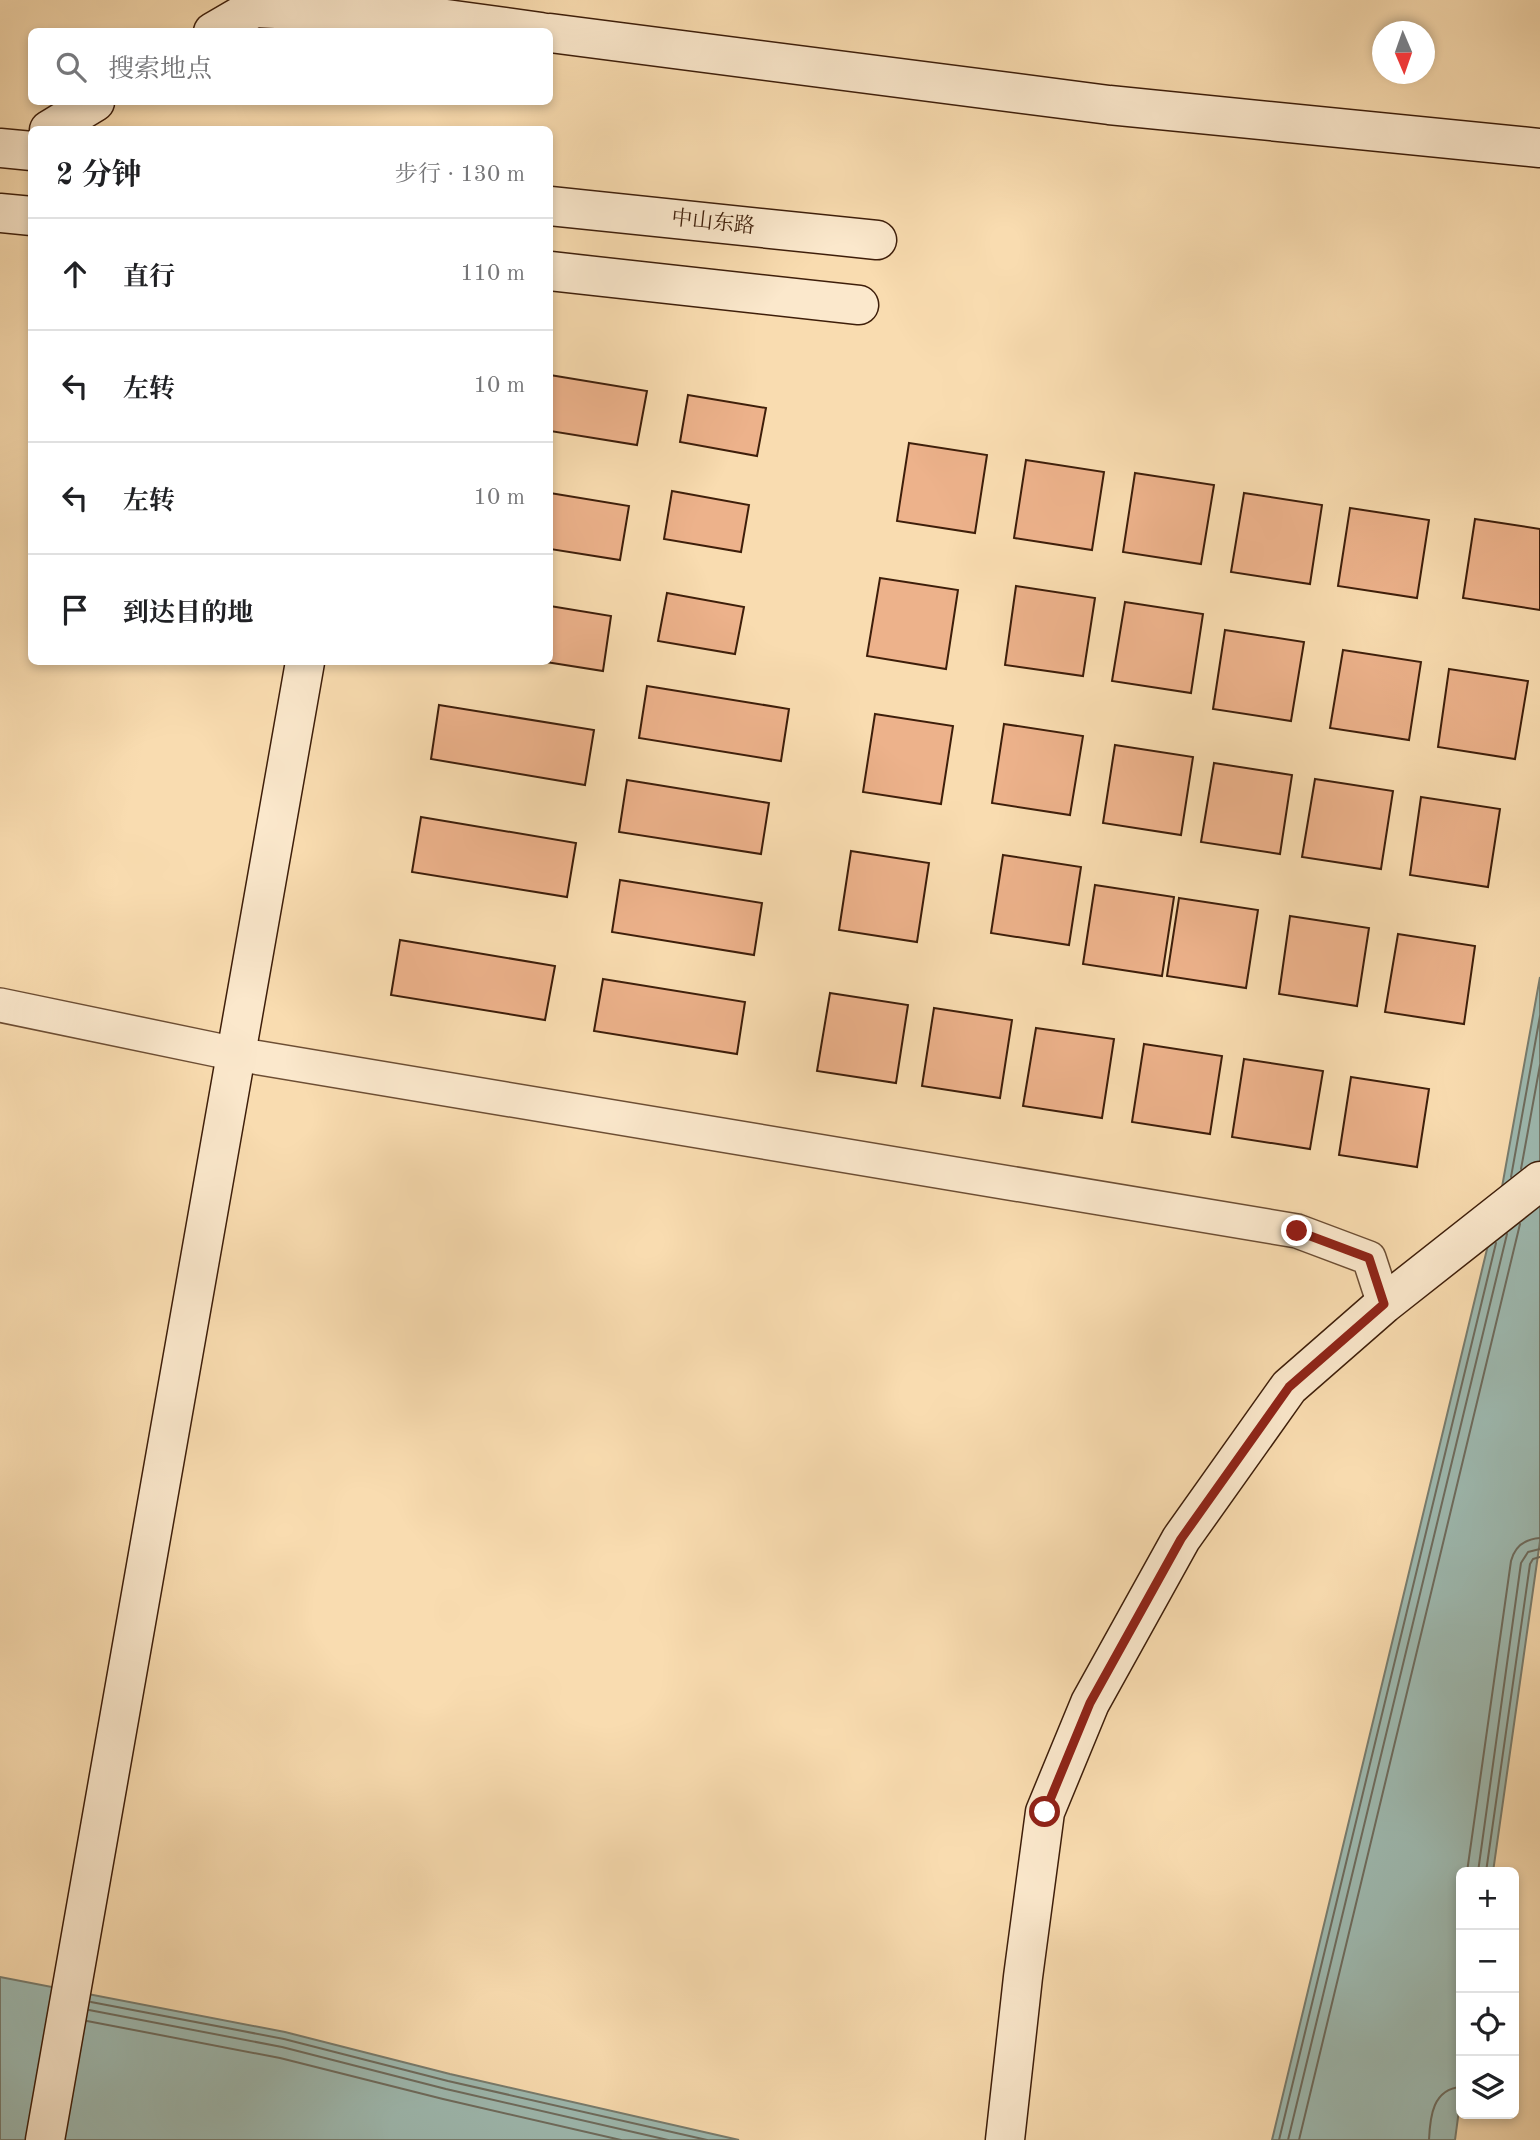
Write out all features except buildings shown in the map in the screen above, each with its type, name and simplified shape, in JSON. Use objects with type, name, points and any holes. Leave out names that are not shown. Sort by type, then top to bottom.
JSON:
[{"type":"street","points":[[220,28],[254,8],[424,16],[512,28]]},
{"type":"street","points":[[553,33],[1109,105],[1540,148]]},
{"type":"street","points":[[56,126],[90,105]]},
{"type":"street","name":"中山东路","points":[[553,206],[877,240]]},
{"type":"street","points":[[0,213],[28,216]]},
{"type":"street","points":[[553,271],[859,305]]},
{"type":"street","points":[[45,2140],[304,665]]},
{"type":"street","points":[[0,1005],[236,1054],[1297,1231],[1369,1258],[1384,1304]]},
{"type":"street","points":[[1005,2136],[1045,1812],[1090,1703],[1181,1539],[1289,1387],[1384,1304],[1540,1181]]},
{"type":"water","points":[[1540,977],[1540,1541],[1494,1867],[1456,1867],[1458,2119],[1455,2140],[1272,2140],[1502,1187]]},
{"type":"water","points":[[0,1977],[285,2032],[450,2074],[739,2140],[0,2140]]},
{"type":"route","points":[[1045,1812],[1090,1703],[1181,1539],[1289,1387],[1384,1304],[1369,1258],[1297,1231]]}]
